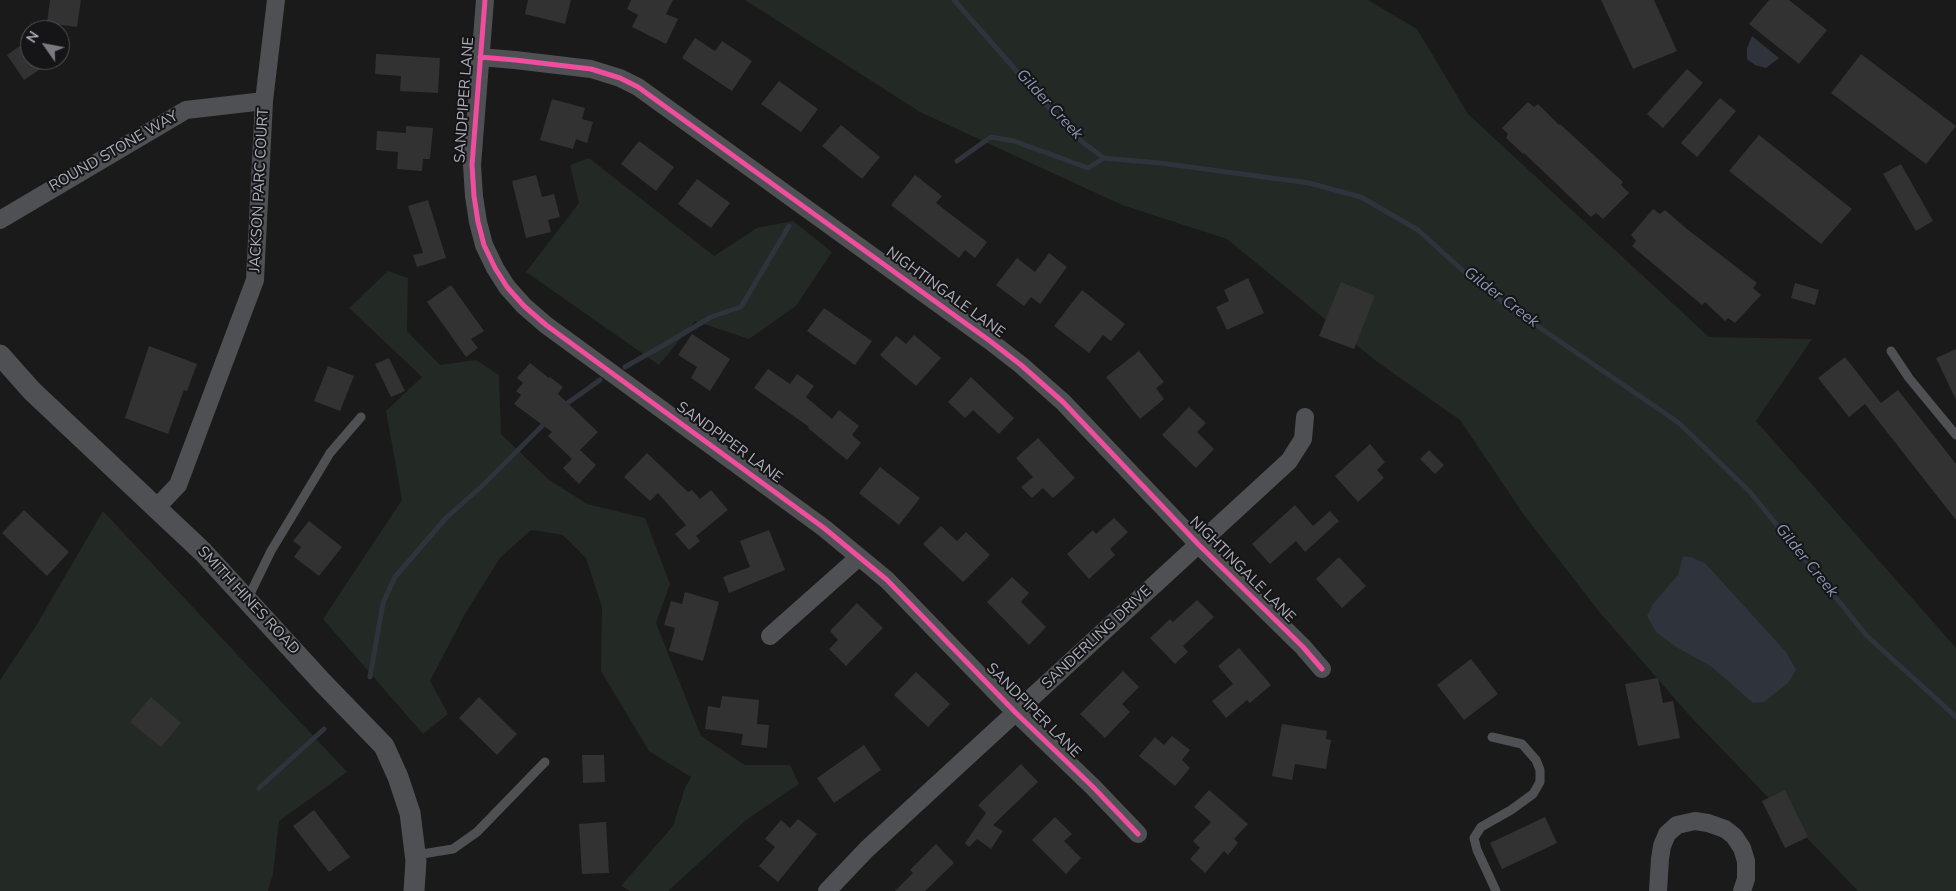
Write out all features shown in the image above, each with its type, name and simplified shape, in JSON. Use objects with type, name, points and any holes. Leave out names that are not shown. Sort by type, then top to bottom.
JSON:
[{"type":"street","name":"JACKSON PARC COURT","points":[[156,508],[178,485],[255,280],[264,101],[276,0]]},
{"type":"street","name":"SANDPIPER LANE","points":[[485,0],[472,165],[474,196],[484,245],[494,268],[507,287],[546,326],[817,522],[859,557],[900,593],[1016,713],[1093,787],[1138,834]]},
{"type":"street","name":"NIGHTINGALE LANE","points":[[480,57],[591,69],[620,78],[652,96],[1021,365],[1062,402],[1198,545],[1303,647],[1322,669]]},
{"type":"street","name":"ROUND STONE WAY","points":[[0,220],[186,110],[264,101]]},
{"type":"street","name":"SMITH HINES ROAD","points":[[0,355],[32,391],[203,552],[384,746],[398,777],[410,813],[416,855],[414,891]]},
{"type":"street","name":"SANDERLING DRIVE","points":[[827,891],[867,849],[1289,461],[1304,439],[1304,417]]},
{"type":"street","points":[[770,636],[859,557]]},
{"type":"street","points":[[1658,891],[1662,846],[1667,834],[1677,825],[1694,821],[1708,823],[1725,829],[1734,836],[1742,848],[1746,861],[1746,879],[1742,891]]},
{"type":"lane","points":[[1891,351],[1909,378],[1953,425],[1956,435]]},
{"type":"lane","points":[[247,600],[270,551],[330,453],[361,417]]},
{"type":"lane","points":[[1492,737],[1522,744],[1536,760],[1540,770],[1540,782],[1533,794],[1511,810],[1481,827],[1474,838],[1477,850],[1496,891]]},
{"type":"lane","points":[[416,855],[453,849],[461,844],[477,832],[544,762]]},
{"type":"shaded area","points":[[745,0],[1368,0],[1417,29],[1468,114],[1709,337],[1812,339],[1756,421],[1956,648],[1956,891],[1858,891],[1690,716],[1601,614],[1524,515],[1460,420],[1376,361],[1227,239],[1122,205],[920,112]]},
{"type":"shaded area","points":[[1752,36],[1779,58],[1766,68],[1755,65],[1747,59],[1747,48]]},
{"type":"shaded area","points":[[589,158],[714,256],[757,228],[793,221],[832,252],[796,306],[749,339],[695,321],[659,365],[526,272],[579,203],[570,165]]},
{"type":"shaded area","points":[[388,271],[408,278],[407,331],[440,365],[476,360],[499,375],[501,434],[548,479],[587,504],[645,518],[670,584],[656,623],[701,736],[745,765],[790,765],[799,784],[746,820],[668,891],[630,891],[621,886],[673,826],[685,788],[691,777],[649,751],[601,671],[602,607],[586,558],[563,535],[531,530],[500,558],[465,614],[430,681],[448,714],[423,734],[323,619],[402,500],[386,411],[422,377],[349,308]]},
{"type":"shaded area","points":[[103,511],[347,772],[279,821],[273,874],[268,891],[0,891],[0,680],[36,626]]},
{"type":"shaded area","points":[[1683,556],[1705,563],[1786,652],[1796,670],[1788,683],[1764,702],[1753,703],[1712,667],[1676,647],[1656,632],[1647,616],[1653,604],[1678,575]]},
{"type":"building","points":[[50,0],[81,0],[77,27],[70,26],[70,20],[47,20]]},
{"type":"building","points":[[528,0],[571,0],[565,24],[525,14]]},
{"type":"building","points":[[631,0],[673,0],[666,14],[678,19],[666,44],[632,27],[638,15],[627,9]]},
{"type":"building","points":[[1601,0],[1654,0],[1677,51],[1633,69]]},
{"type":"building","points":[[1769,0],[1789,0],[1827,30],[1799,64],[1749,24]]},
{"type":"building","points":[[695,38],[715,51],[722,41],[752,61],[732,91],[682,58]]},
{"type":"building","points":[[20,46],[20,70],[39,70],[24,80],[7,55]]},
{"type":"building","points":[[376,54],[440,58],[438,93],[400,91],[401,76],[375,74]]},
{"type":"building","points":[[1861,54],[1956,126],[1926,164],[1831,93]]},
{"type":"building","points":[[1687,69],[1703,83],[1663,128],[1647,114]]},
{"type":"building","points":[[779,81],[818,109],[801,132],[761,104]]},
{"type":"building","points":[[1720,98],[1736,111],[1697,157],[1681,143]]},
{"type":"building","points":[[552,99],[585,108],[582,119],[593,122],[587,143],[576,139],[573,149],[540,140]]},
{"type":"building","points":[[1528,102],[1534,107],[1538,104],[1623,182],[1621,185],[1629,193],[1603,219],[1596,213],[1591,217],[1506,138],[1508,134],[1502,128]]},
{"type":"building","points":[[841,125],[880,157],[862,179],[822,146]]},
{"type":"building","points":[[406,126],[433,128],[430,159],[423,159],[422,171],[397,169],[398,152],[376,150],[377,131],[406,133]]},
{"type":"building","points":[[1759,135],[1852,209],[1821,244],[1729,171]]},
{"type":"building","points":[[639,141],[674,167],[656,191],[621,164]]},
{"type":"building","points":[[1901,164],[1933,221],[1916,231],[1883,174]]},
{"type":"building","points":[[536,175],[542,197],[554,194],[560,217],[548,220],[551,232],[526,238],[512,181]]},
{"type":"building","points":[[915,175],[942,196],[936,203],[987,242],[975,258],[965,250],[959,258],[891,205]]},
{"type":"building","points":[[697,179],[730,203],[711,228],[678,204]]},
{"type":"building","points":[[428,200],[446,258],[417,267],[413,255],[423,253],[408,206]]},
{"type":"building","points":[[1653,209],[1660,214],[1665,210],[1757,283],[1753,288],[1761,295],[1735,323],[1728,318],[1725,321],[1705,302],[1702,305],[1632,246],[1636,241],[1631,235]]},
{"type":"building","points":[[1049,253],[1067,267],[1040,304],[1031,297],[1024,306],[996,285],[1017,258],[1035,272]]},
{"type":"building","points":[[1248,278],[1264,313],[1227,330],[1216,307],[1229,301],[1224,290]]},
{"type":"building","points":[[1341,282],[1375,296],[1354,349],[1319,336]]},
{"type":"building","points":[[1795,283],[1819,290],[1815,305],[1791,298]]},
{"type":"building","points":[[451,285],[484,331],[471,339],[478,348],[466,357],[427,302]]},
{"type":"building","points":[[1082,290],[1125,324],[1111,341],[1103,335],[1089,353],[1054,326]]},
{"type":"building","points":[[824,308],[872,341],[855,365],[807,331]]},
{"type":"building","points":[[692,334],[730,359],[710,391],[691,378],[697,367],[678,355]]},
{"type":"building","points":[[914,335],[941,358],[916,386],[880,355],[896,336],[906,344]]},
{"type":"building","points":[[149,346],[197,364],[187,391],[184,390],[168,434],[125,418]]},
{"type":"building","points":[[1956,349],[1956,400],[1936,358]]},
{"type":"building","points":[[1139,351],[1164,382],[1156,388],[1164,399],[1140,419],[1106,377]]},
{"type":"building","points":[[1845,357],[1881,403],[1898,390],[1956,464],[1956,520],[1865,404],[1849,417],[1818,378]]},
{"type":"building","points":[[389,358],[405,391],[391,397],[375,364]]},
{"type":"building","points":[[530,363],[563,387],[558,394],[598,432],[580,450],[596,465],[579,484],[563,468],[572,459],[548,436],[552,432],[514,404],[521,395],[516,391],[523,383],[517,378]]},
{"type":"building","points":[[328,366],[354,376],[340,411],[314,401]]},
{"type":"building","points":[[768,369],[790,384],[797,374],[814,386],[806,397],[832,419],[839,410],[859,426],[852,435],[861,443],[847,460],[809,427],[754,388]]},
{"type":"building","points":[[971,377],[1014,418],[999,434],[973,410],[965,418],[948,402]]},
{"type":"building","points":[[1189,407],[1206,423],[1197,432],[1214,449],[1196,468],[1162,435]]},
{"type":"building","points":[[1038,438],[1075,478],[1053,498],[1043,488],[1032,498],[1021,487],[1033,477],[1016,458]]},
{"type":"building","points":[[1370,444],[1385,462],[1377,470],[1384,478],[1358,502],[1335,476]]},
{"type":"building","points":[[1429,450],[1444,465],[1435,474],[1420,459]]},
{"type":"building","points":[[647,453],[688,492],[692,490],[700,499],[711,490],[728,510],[696,536],[700,541],[689,550],[675,534],[686,525],[658,493],[650,501],[624,477]]},
{"type":"building","points":[[880,467],[920,498],[899,525],[859,493]]},
{"type":"building","points":[[1295,505],[1313,526],[1330,511],[1339,521],[1305,552],[1296,541],[1270,564],[1252,544]]},
{"type":"building","points":[[24,510],[69,552],[47,576],[2,533]]},
{"type":"building","points":[[1114,518],[1128,532],[1110,549],[1115,555],[1089,579],[1067,554],[1093,530],[1096,534]]},
{"type":"building","points":[[309,521],[342,547],[319,576],[294,557],[301,547],[293,541]]},
{"type":"building","points":[[941,526],[957,541],[966,532],[990,555],[963,582],[923,544]]},
{"type":"building","points":[[769,530],[785,570],[729,593],[723,577],[750,567],[740,541]]},
{"type":"building","points":[[1339,557],[1366,586],[1342,608],[1316,579]]},
{"type":"building","points":[[1012,577],[1029,593],[1021,602],[1046,627],[1029,645],[987,602]]},
{"type":"building","points":[[685,592],[719,602],[703,661],[669,651],[675,628],[664,625],[671,601],[682,604]]},
{"type":"building","points":[[1197,600],[1214,617],[1183,646],[1188,652],[1175,664],[1150,638],[1170,619],[1173,622]]},
{"type":"building","points":[[857,603],[883,628],[846,666],[829,649],[838,640],[830,631]]},
{"type":"building","points":[[1239,648],[1271,685],[1250,703],[1247,700],[1226,718],[1212,701],[1233,684],[1218,666]]},
{"type":"building","points":[[1471,659],[1498,694],[1464,720],[1437,685]]},
{"type":"building","points":[[1123,671],[1139,687],[1122,704],[1130,712],[1105,738],[1080,714]]},
{"type":"building","points":[[916,672],[950,704],[928,727],[894,695]]},
{"type":"building","points":[[1658,678],[1663,703],[1673,701],[1680,738],[1638,746],[1625,684]]},
{"type":"building","points":[[722,696],[759,700],[757,724],[769,725],[767,748],[741,745],[743,734],[705,729],[708,706],[720,708]]},
{"type":"building","points":[[151,697],[181,723],[161,747],[130,722]]},
{"type":"building","points":[[479,697],[517,734],[497,755],[459,718]]},
{"type":"building","points":[[1282,724],[1327,731],[1326,739],[1331,740],[1326,769],[1295,764],[1292,780],[1272,776]]},
{"type":"building","points":[[1172,736],[1190,750],[1182,760],[1190,768],[1175,786],[1139,756],[1155,737],[1164,745]]},
{"type":"building","points":[[864,745],[881,770],[834,803],[817,778]]},
{"type":"building","points":[[582,755],[604,755],[605,782],[583,783]]},
{"type":"building","points":[[1021,764],[1038,782],[993,825],[1003,831],[991,849],[977,839],[969,847],[965,843],[986,813],[978,805]]},
{"type":"building","points":[[1209,790],[1248,824],[1234,839],[1238,843],[1228,855],[1224,851],[1205,873],[1190,859],[1200,848],[1193,841],[1211,822],[1194,807]]},
{"type":"building","points":[[1785,790],[1808,837],[1785,848],[1762,801]]},
{"type":"building","points":[[314,810],[350,857],[329,872],[293,826]]},
{"type":"building","points":[[1055,817],[1072,834],[1064,841],[1081,858],[1066,874],[1032,840]]},
{"type":"building","points":[[1545,817],[1557,843],[1502,869],[1490,843]]},
{"type":"building","points":[[798,819],[817,834],[778,882],[759,866],[775,847],[765,839],[781,820],[790,828]]},
{"type":"building","points":[[606,822],[609,873],[582,874],[579,824]]},
{"type":"building","points":[[936,844],[954,863],[925,891],[895,891],[913,873],[910,870]]},
{"type":"waterway","name":"Gilder Creek","points":[[954,0],[1073,135],[1104,158],[1160,163],[1309,183],[1361,197],[1418,230],[1482,288],[1679,423],[1750,492],[1867,636],[1956,717]]},
{"type":"waterway","points":[[957,161],[991,137],[1014,141],[1088,168],[1104,158]]},
{"type":"waterway","points":[[625,367],[711,317],[741,307],[789,226]]},
{"type":"waterway","points":[[562,407],[600,380]]},
{"type":"waterway","points":[[370,677],[383,603],[395,577],[446,518],[482,486],[547,421]]},
{"type":"waterway","points":[[259,788],[324,729]]},
{"type":"cycle path","points":[[485,0],[472,165],[474,196],[484,245],[507,287],[524,306],[546,325],[824,528],[887,580],[1016,713],[1093,787],[1138,834]]},
{"type":"cycle path","points":[[480,57],[591,69],[620,78],[638,87],[990,341],[1063,402],[1199,545],[1303,647],[1322,669]]}]
